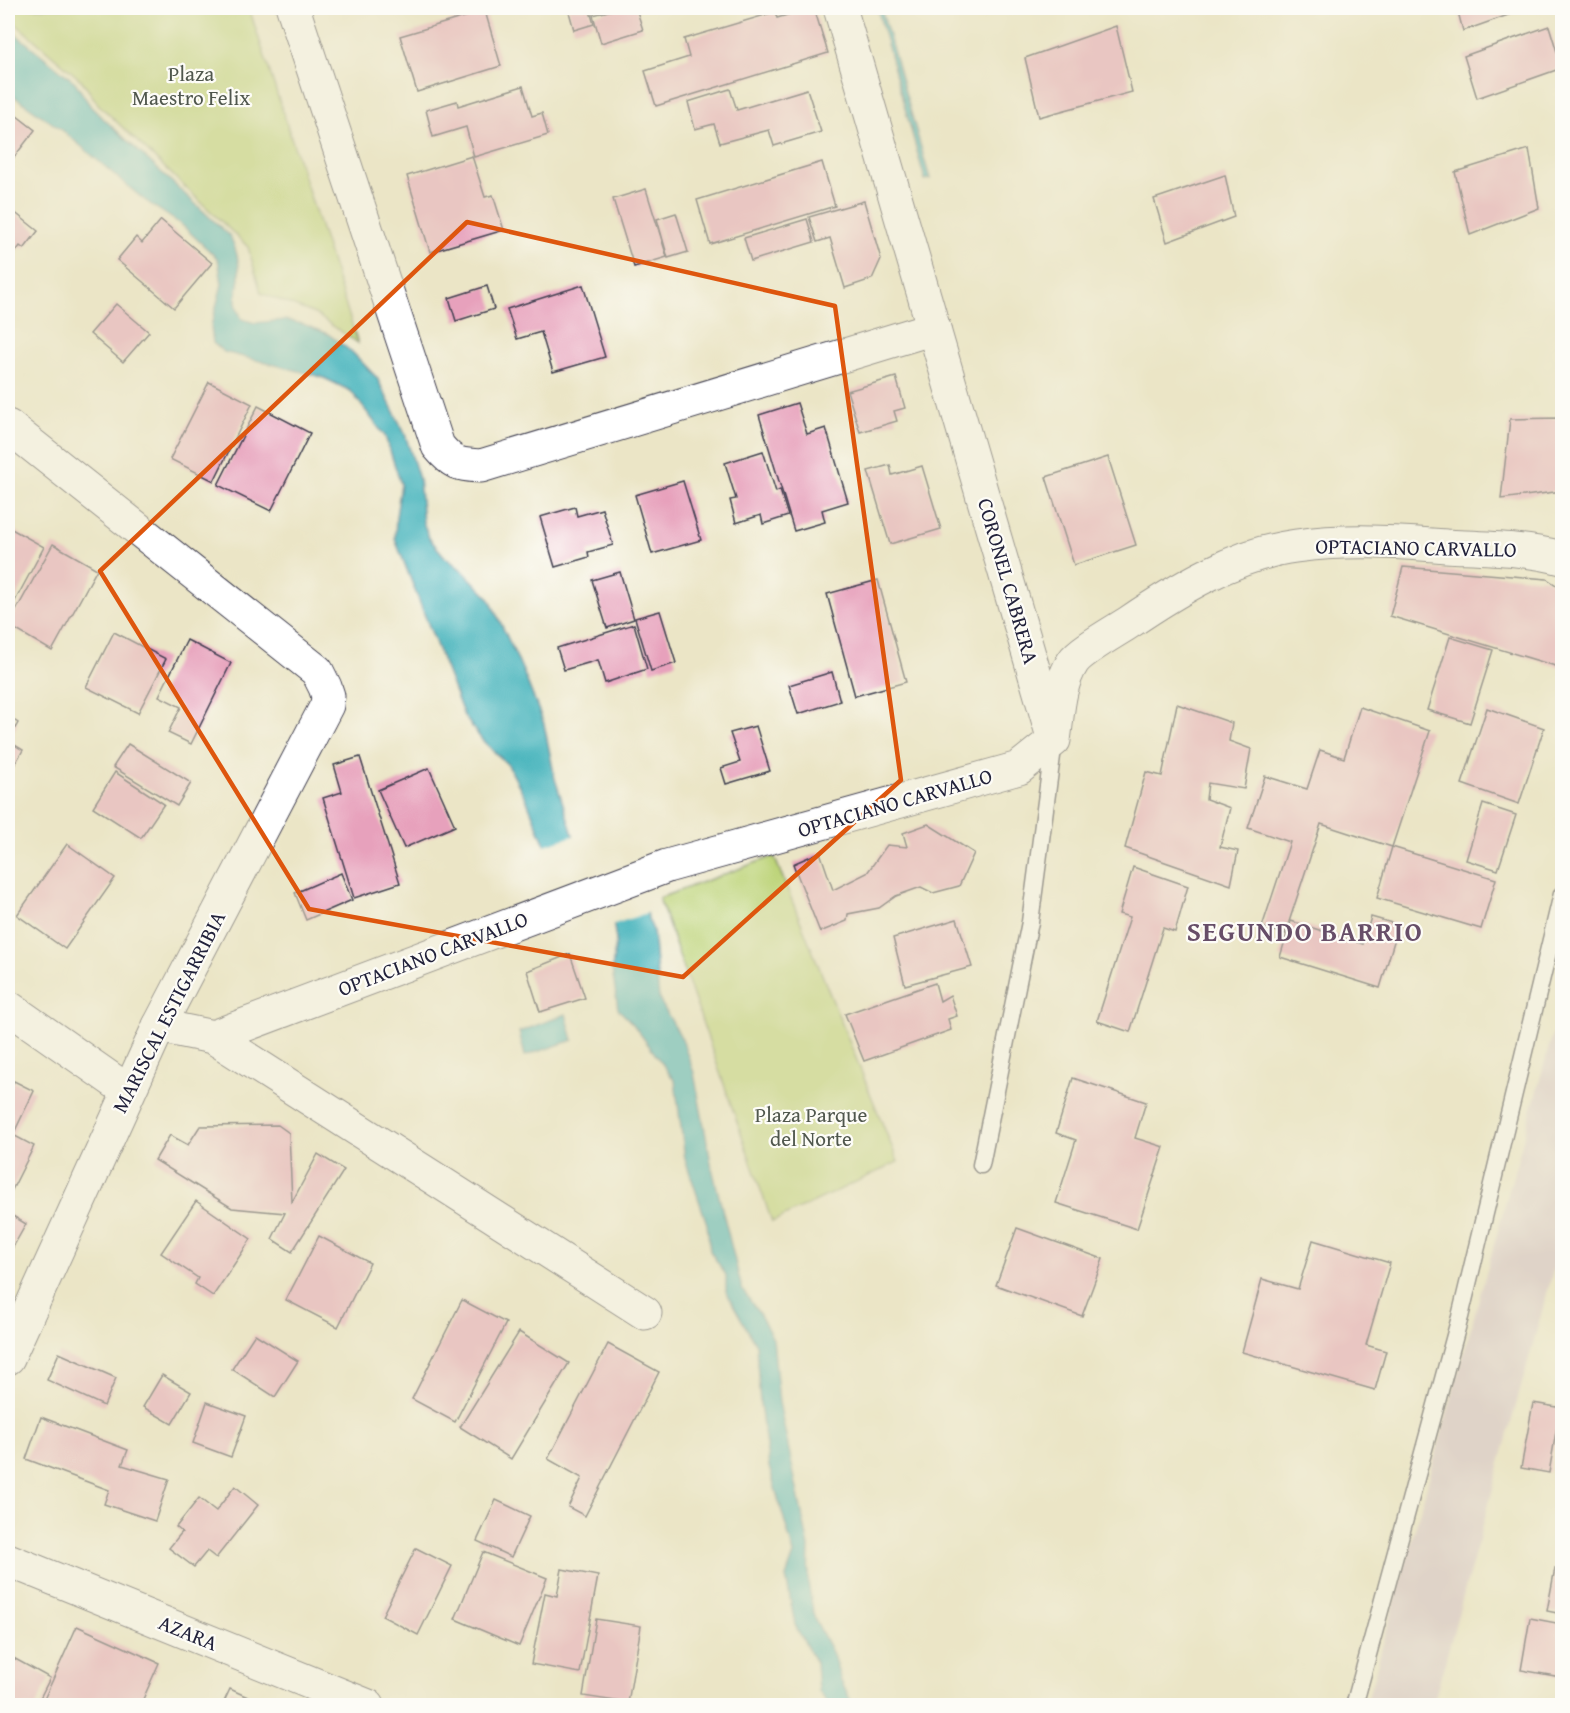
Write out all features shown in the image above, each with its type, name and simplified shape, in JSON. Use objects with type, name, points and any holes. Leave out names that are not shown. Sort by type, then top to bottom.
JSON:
[{"type":"street","points":[[293,8],[438,446],[454,463],[462,466],[481,466],[934,328]]},
{"type":"street","name":"CORONEL CABRERA","points":[[840,8],[1054,740]]},
{"type":"street","name":"MARISCAL ESTIGARRIBIA","points":[[8,426],[317,671],[328,696],[327,705],[159,1026],[8,1358]]},
{"type":"street","name":"OPTACIANO CARVALLO","points":[[213,1037],[667,866],[1019,768],[1054,740],[1063,680],[1075,659],[1150,608],[1197,580],[1245,559],[1295,546],[1340,543],[1526,550],[1563,558]]},
{"type":"street","points":[[8,1007],[128,1091]]},
{"type":"street","points":[[159,1026],[213,1037],[645,1313]]},
{"type":"street","name":"AZARA","points":[[8,1560],[368,1706]]},
{"type":"lane","name":"CORONEL CABRERA","points":[[981,1165],[1030,922],[1054,740]]},
{"type":"lane","points":[[1354,1706],[1460,1317],[1563,894]]},
{"type":"highlighted area","points":[[467,222],[835,306],[901,780],[683,977],[309,909],[100,571]]},
{"type":"shaded area","points":[[1562,1000],[1562,1239],[1433,1705],[1366,1705]]},
{"type":"green space","name":"Plaza Maestro Felix","points":[[8,8],[249,8],[358,343],[315,314],[261,293],[248,247],[98,104],[82,81],[8,17]]},
{"type":"green space","name":"Plaza Parque del Norte","points":[[774,856],[898,1162],[772,1222],[659,898]]},
{"type":"water","points":[[877,8],[881,8],[930,179],[925,180]]},
{"type":"water","points":[[8,28],[75,82],[91,107],[230,236],[238,261],[239,278],[236,303],[242,319],[255,323],[285,320],[328,334],[353,353],[377,378],[405,434],[419,479],[423,522],[429,538],[445,557],[463,571],[489,598],[523,671],[544,724],[555,779],[576,844],[548,852],[527,801],[508,765],[482,740],[464,716],[395,539],[401,484],[385,436],[351,391],[322,377],[224,352],[213,343],[211,326],[222,284],[218,259],[183,226],[143,199],[62,130],[8,92]]},
{"type":"water","points":[[646,904],[648,919],[653,930],[659,999],[682,1039],[694,1073],[712,1168],[742,1289],[773,1339],[779,1402],[809,1547],[808,1582],[814,1617],[833,1654],[841,1681],[853,1705],[830,1705],[818,1691],[816,1663],[795,1625],[786,1577],[794,1554],[769,1467],[760,1404],[756,1345],[726,1292],[726,1275],[710,1251],[707,1224],[685,1159],[675,1081],[633,1024],[618,1009],[612,969],[616,940],[612,914]]},
{"type":"water","points":[[566,1014],[573,1040],[525,1056],[519,1032]]},
{"type":"pier","points":[[576,835],[579,843],[577,846],[549,855],[545,853],[542,846]]},
{"type":"pier","points":[[646,901],[649,903],[650,912],[611,925],[610,911]]},
{"type":"building","points":[[568,8],[589,8],[594,24],[574,30]]},
{"type":"building","points":[[620,8],[636,8],[643,30],[601,43],[593,15]]},
{"type":"building","points":[[814,8],[828,53],[656,106],[645,71],[689,57],[684,39],[775,12],[777,18]]},
{"type":"building","points":[[1457,8],[1528,8],[1463,31]]},
{"type":"building","points":[[485,11],[501,66],[417,92],[400,36]]},
{"type":"building","points":[[1116,26],[1132,92],[1039,117],[1025,58]]},
{"type":"building","points":[[1549,26],[1562,68],[1477,98],[1464,56]]},
{"type":"building","points":[[523,86],[532,116],[542,113],[548,135],[474,157],[466,127],[433,137],[426,110],[457,101],[458,106]]},
{"type":"building","points":[[730,89],[737,110],[807,89],[821,132],[774,146],[769,130],[720,143],[714,124],[695,129],[688,102]]},
{"type":"building","points":[[8,109],[35,130],[8,165]]},
{"type":"building","points":[[1529,149],[1539,208],[1470,235],[1455,172]]},
{"type":"building","points":[[472,156],[485,197],[493,195],[504,230],[430,252],[407,176]]},
{"type":"building","points":[[822,162],[835,206],[710,244],[697,200]]},
{"type":"building","points":[[1225,175],[1234,217],[1167,242],[1154,199]]},
{"type":"building","points":[[646,189],[667,257],[634,267],[613,199]]},
{"type":"building","points":[[864,201],[881,259],[872,279],[845,288],[830,238],[817,242],[809,217]]},
{"type":"building","points":[[8,207],[38,231],[24,249],[20,246],[8,262]]},
{"type":"building","points":[[676,213],[688,252],[668,258],[657,219]]},
{"type":"building","points":[[807,219],[814,242],[751,261],[744,238]]},
{"type":"building","points":[[161,220],[212,263],[174,308],[117,260],[136,237],[142,243]]},
{"type":"building","points":[[583,285],[605,357],[553,372],[541,332],[517,339],[507,309]]},
{"type":"building","points":[[487,286],[494,309],[456,321],[449,298]]},
{"type":"building","points":[[116,304],[149,332],[123,362],[90,334]]},
{"type":"building","points":[[896,377],[905,408],[894,411],[897,421],[860,432],[847,391]]},
{"type":"building","points":[[209,382],[252,404],[214,481],[170,459]]},
{"type":"building","points":[[797,403],[807,434],[826,428],[848,502],[822,510],[825,522],[794,531],[759,415]]},
{"type":"building","points":[[258,406],[310,433],[271,511],[218,485]]},
{"type":"building","points":[[1562,418],[1562,491],[1501,499],[1510,419]]},
{"type":"building","points":[[763,451],[776,492],[780,490],[788,516],[763,524],[761,515],[736,523],[730,500],[736,499],[725,463]]},
{"type":"building","points":[[1108,457],[1136,545],[1074,565],[1046,477]]},
{"type":"building","points":[[890,465],[892,475],[922,466],[941,529],[890,544],[868,471]]},
{"type":"building","points":[[683,481],[701,540],[652,554],[635,495]]},
{"type":"building","points":[[575,507],[577,516],[602,509],[613,545],[588,552],[589,557],[555,567],[540,517]]},
{"type":"building","points":[[8,527],[44,547],[8,614]]},
{"type":"building","points":[[53,544],[97,569],[52,651],[8,625]]},
{"type":"building","points":[[1403,567],[1547,579],[1562,589],[1562,668],[1390,616]]},
{"type":"building","points":[[620,572],[634,619],[607,628],[592,580]]},
{"type":"building","points":[[878,580],[906,682],[855,696],[827,594]]},
{"type":"building","points":[[660,611],[676,663],[651,671],[635,618]]},
{"type":"building","points":[[634,624],[647,669],[605,683],[598,660],[564,670],[557,648]]},
{"type":"building","points":[[114,632],[166,659],[138,713],[86,687]]},
{"type":"building","points":[[1450,637],[1493,650],[1470,723],[1427,710]]},
{"type":"building","points":[[187,640],[231,663],[191,744],[168,733],[181,707],[159,696]]},
{"type":"building","points":[[832,672],[840,701],[798,714],[789,685]]},
{"type":"building","points":[[1177,704],[1232,723],[1229,741],[1251,749],[1244,789],[1208,783],[1206,799],[1230,808],[1220,847],[1238,851],[1231,885],[1125,848],[1146,772],[1162,776]]},
{"type":"building","points":[[1360,707],[1430,731],[1392,847],[1321,824],[1285,934],[1262,927],[1290,842],[1248,828],[1265,776],[1307,789],[1320,750],[1344,758]]},
{"type":"building","points":[[1487,708],[1544,728],[1519,804],[1462,784]]},
{"type":"building","points":[[8,716],[18,723],[8,741]]},
{"type":"building","points":[[756,726],[770,771],[726,784],[721,768],[740,762],[730,733]]},
{"type":"building","points":[[8,741],[23,750],[8,776]]},
{"type":"building","points":[[128,744],[191,783],[177,806],[113,767]]},
{"type":"building","points":[[360,757],[400,883],[354,898],[323,798],[342,792],[334,765]]},
{"type":"building","points":[[429,768],[455,826],[404,848],[378,790]]},
{"type":"building","points":[[115,772],[164,804],[141,838],[93,807]]},
{"type":"building","points":[[1483,804],[1516,815],[1498,870],[1466,860]]},
{"type":"building","points":[[928,824],[974,853],[959,886],[933,893],[921,887],[896,896],[879,908],[848,914],[847,921],[820,932],[793,864],[820,852],[833,890],[867,873],[887,845],[907,847],[903,833]]},
{"type":"building","points":[[67,844],[115,878],[65,949],[17,915]]},
{"type":"building","points":[[1392,847],[1496,879],[1481,929],[1377,898]]},
{"type":"building","points":[[1133,867],[1188,886],[1175,932],[1163,928],[1130,1032],[1097,1021],[1130,917],[1119,914]]},
{"type":"building","points":[[341,873],[352,900],[306,920],[295,893]]},
{"type":"building","points":[[1371,917],[1399,925],[1380,988],[1280,957],[1291,921],[1363,944]]},
{"type":"building","points":[[957,919],[972,967],[905,985],[893,938]]},
{"type":"building","points":[[570,954],[585,998],[540,1012],[527,971]]},
{"type":"building","points":[[935,983],[940,1001],[950,995],[957,1016],[948,1019],[951,1030],[864,1061],[845,1014]]},
{"type":"building","points":[[1073,1078],[1146,1102],[1135,1138],[1164,1147],[1137,1229],[1056,1203],[1076,1140],[1056,1133]]},
{"type":"building","points":[[14,1081],[34,1091],[13,1135],[34,1146],[8,1198],[8,1094]]},
{"type":"building","points":[[278,1125],[289,1133],[292,1202],[318,1154],[344,1170],[292,1252],[272,1239],[285,1213],[232,1208],[155,1160],[170,1135],[188,1145],[200,1126]]},
{"type":"building","points":[[196,1201],[251,1239],[213,1296],[195,1284],[198,1278],[161,1253]]},
{"type":"building","points":[[8,1213],[26,1224],[8,1256]]},
{"type":"building","points":[[1017,1228],[1103,1259],[1082,1316],[996,1285]]},
{"type":"building","points":[[319,1236],[370,1263],[338,1327],[286,1300]]},
{"type":"building","points":[[1313,1240],[1390,1263],[1366,1345],[1386,1351],[1375,1390],[1242,1352],[1262,1279],[1298,1289]]},
{"type":"building","points":[[462,1300],[506,1323],[455,1422],[412,1399]]},
{"type":"building","points":[[519,1332],[569,1363],[511,1459],[460,1427]]},
{"type":"building","points":[[255,1334],[298,1361],[275,1397],[232,1369]]},
{"type":"building","points":[[608,1344],[659,1372],[585,1516],[568,1507],[582,1478],[548,1459]]},
{"type":"building","points":[[59,1353],[116,1378],[104,1406],[47,1380]]},
{"type":"building","points":[[162,1375],[191,1392],[172,1424],[143,1407]]},
{"type":"building","points":[[207,1402],[246,1416],[231,1457],[193,1443]]},
{"type":"building","points":[[1533,1403],[1562,1408],[1562,1427],[1557,1426],[1549,1473],[1521,1468]]},
{"type":"building","points":[[41,1417],[128,1450],[122,1465],[169,1479],[155,1521],[104,1504],[109,1490],[26,1459]]},
{"type":"building","points":[[235,1486],[258,1505],[216,1558],[207,1551],[194,1567],[169,1548],[182,1532],[176,1527],[199,1498],[216,1511]]},
{"type":"building","points":[[496,1500],[530,1516],[511,1557],[477,1541]]},
{"type":"building","points":[[416,1548],[452,1566],[418,1635],[382,1616]]},
{"type":"building","points":[[483,1552],[547,1578],[519,1646],[455,1619]]},
{"type":"building","points":[[1555,1568],[1562,1570],[1562,1614],[1547,1611]]},
{"type":"building","points":[[562,1569],[598,1576],[580,1673],[531,1664],[545,1593],[557,1596]]},
{"type":"building","points":[[1530,1618],[1562,1624],[1561,1677],[1521,1670]]},
{"type":"building","points":[[596,1619],[641,1626],[628,1703],[583,1696]]},
{"type":"building","points":[[77,1626],[159,1663],[140,1706],[41,1706]]},
{"type":"building","points":[[8,1655],[50,1678],[36,1706],[12,1706],[8,1703]]},
{"type":"building","points":[[230,1689],[252,1699],[249,1706],[222,1706]]},
{"type":"district","name":"SEGUNDO BARRIO","points":[[1305,932]]}]
